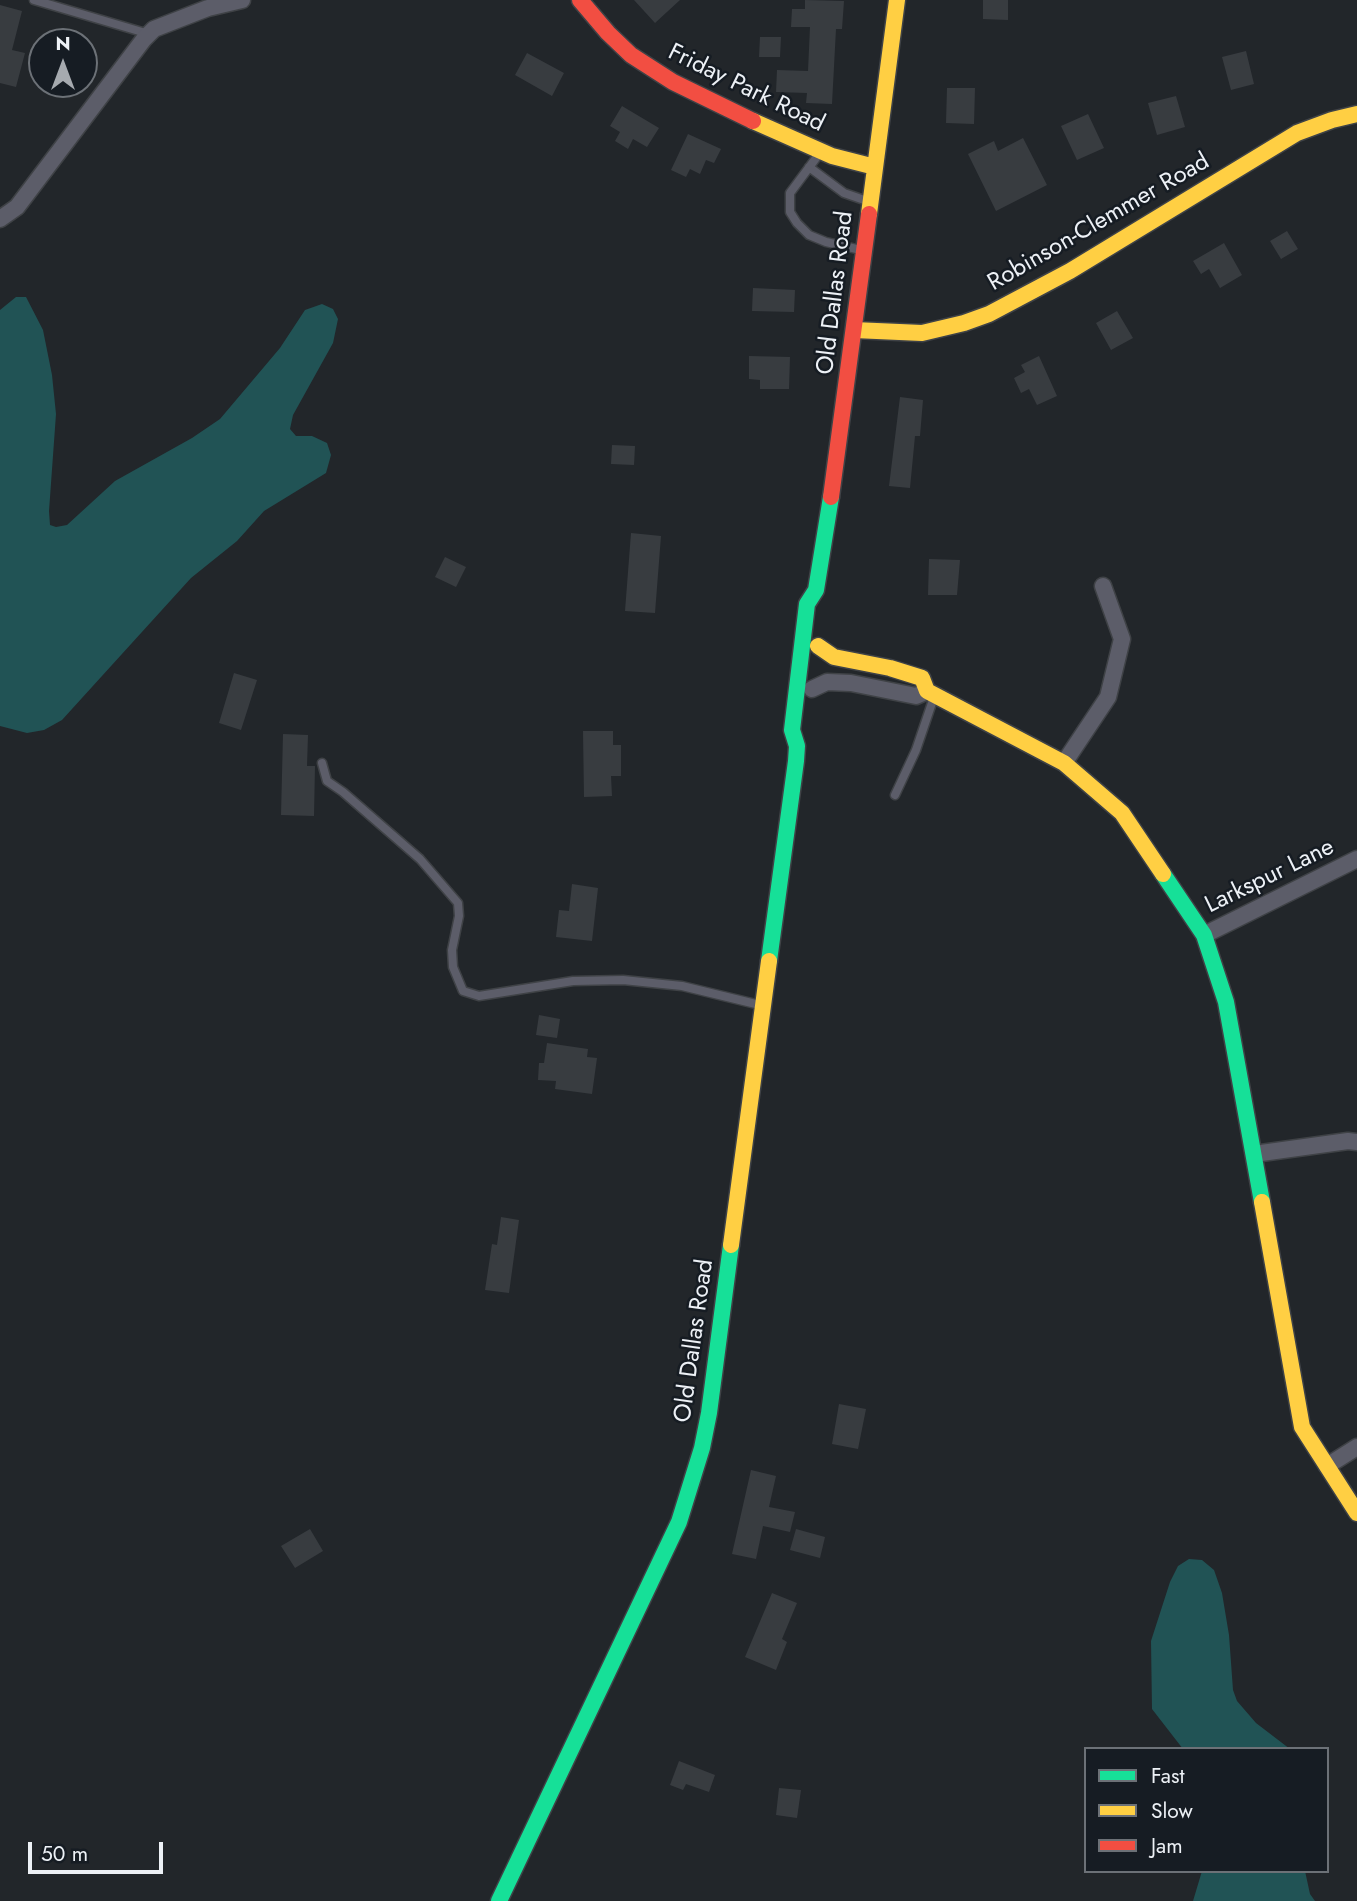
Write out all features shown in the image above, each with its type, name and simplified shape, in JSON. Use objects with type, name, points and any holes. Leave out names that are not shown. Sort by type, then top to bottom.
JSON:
[{"type":"main road","name":"Friday Park Road","points":[[580,0],[631,55],[673,82],[736,114],[822,151],[857,164],[875,167]]},
{"type":"main road","name":"Old Dallas Road","points":[[499,1901],[666,1552],[695,1475],[709,1413],[797,746],[792,730],[807,604],[816,590],[827,529],[897,0]]},
{"type":"main road","name":"Robinson-Clemmer Road","points":[[854,330],[922,333],[989,314],[1070,271],[1297,133],[1357,114]]},
{"type":"main road","name":"Old Dallas Road","points":[[797,746],[805,735],[818,646],[822,607],[816,590]]},
{"type":"main road","points":[[818,646],[834,657],[853,663],[890,668],[922,678],[931,693],[1064,763],[1122,813],[1204,935],[1226,1002],[1302,1427],[1357,1513]]},
{"type":"street","points":[[0,219],[17,207],[154,29],[208,8],[242,0]]},
{"type":"street","points":[[1064,763],[1108,697],[1122,639],[1103,586]]},
{"type":"street","points":[[812,689],[827,682],[851,683],[916,695],[931,693]]},
{"type":"street","name":"Larkspur Lane","points":[[1204,935],[1357,859]]},
{"type":"street","points":[[1254,1154],[1357,1142]]},
{"type":"street","points":[[1327,1466],[1357,1447]]},
{"type":"lane","points":[[34,0],[149,34]]},
{"type":"lane","points":[[822,151],[790,193],[790,212],[809,234],[826,242],[864,251]]},
{"type":"lane","points":[[809,167],[844,193],[870,203]]},
{"type":"lane","points":[[895,795],[916,750],[931,693]]},
{"type":"lane","points":[[322,763],[327,781],[420,859],[458,903],[459,916],[452,950],[453,967],[463,991],[479,996],[573,981],[624,980],[682,986],[763,1005]]},
{"type":"water","points":[[16,297],[26,297],[43,330],[52,375],[56,414],[49,511],[50,525],[56,527],[67,525],[115,481],[192,438],[220,419],[280,348],[305,310],[322,304],[333,309],[338,319],[333,343],[293,415],[290,429],[296,436],[312,436],[327,443],[331,455],[326,473],[264,511],[237,541],[191,578],[62,720],[44,730],[27,733],[0,726],[0,310]]},
{"type":"water","points":[[1189,1559],[1202,1560],[1214,1570],[1222,1593],[1229,1635],[1233,1690],[1237,1701],[1256,1723],[1287,1747],[1181,1747],[1152,1709],[1151,1641],[1170,1582],[1178,1566]]},
{"type":"water","points":[[1201,1873],[1305,1873],[1310,1894],[1315,1901],[1193,1901]]},
{"type":"building","points":[[634,0],[680,0],[655,23]]},
{"type":"building","points":[[805,0],[844,1],[842,29],[836,29],[832,104],[806,103],[807,93],[776,92],[777,70],[808,71],[810,27],[791,27],[792,9],[805,9]]},
{"type":"building","points":[[983,0],[1008,0],[1008,20],[983,19]]},
{"type":"building","points":[[0,5],[22,11],[12,50],[25,53],[16,87],[0,83]]},
{"type":"building","points":[[760,37],[781,37],[780,57],[759,57]]},
{"type":"building","points":[[1246,51],[1254,84],[1231,90],[1222,57]]},
{"type":"building","points":[[527,53],[564,73],[552,96],[515,75]]},
{"type":"building","points":[[947,88],[975,88],[974,124],[946,123]]},
{"type":"building","points":[[1176,96],[1185,127],[1157,135],[1148,103]]},
{"type":"building","points":[[622,106],[659,128],[647,147],[633,139],[628,149],[615,141],[620,132],[610,126]]},
{"type":"building","points":[[1088,114],[1104,148],[1077,160],[1061,126]]},
{"type":"building","points":[[688,134],[721,149],[714,163],[706,160],[700,174],[690,169],[686,177],[671,170]]},
{"type":"building","points":[[1023,138],[1047,185],[996,211],[968,154],[994,141],[998,151]]},
{"type":"building","points":[[1287,231],[1298,249],[1281,259],[1270,241]]},
{"type":"building","points":[[1224,243],[1242,275],[1220,288],[1209,269],[1201,274],[1193,261]]},
{"type":"building","points":[[753,288],[795,290],[794,312],[752,311]]},
{"type":"building","points":[[1117,311],[1133,338],[1111,350],[1096,323]]},
{"type":"building","points":[[749,356],[790,357],[789,389],[760,389],[760,380],[749,379]]},
{"type":"building","points":[[1039,356],[1057,396],[1037,405],[1029,389],[1021,393],[1014,378],[1025,372],[1021,365]]},
{"type":"building","points":[[900,397],[923,400],[920,436],[915,436],[910,488],[889,486]]},
{"type":"building","points":[[612,445],[635,446],[634,465],[611,464]]},
{"type":"building","points":[[631,533],[661,536],[655,613],[625,611]]},
{"type":"building","points":[[445,557],[466,567],[456,587],[435,577]]},
{"type":"building","points":[[929,559],[960,560],[957,595],[928,595]]},
{"type":"building","points":[[234,673],[257,680],[241,730],[219,723]]},
{"type":"building","points":[[583,731],[613,731],[613,745],[621,745],[621,776],[611,776],[612,796],[584,797]]},
{"type":"building","points":[[283,734],[308,735],[307,766],[315,766],[314,816],[281,815]]},
{"type":"building","points":[[572,884],[598,888],[592,941],[556,937],[559,910],[569,911]]},
{"type":"building","points":[[539,1015],[560,1019],[557,1038],[536,1035]]},
{"type":"building","points":[[547,1043],[588,1049],[587,1057],[597,1058],[592,1094],[555,1089],[556,1081],[538,1080],[539,1063],[544,1063]]},
{"type":"building","points":[[501,1217],[519,1220],[509,1293],[485,1290],[492,1244],[497,1245]]},
{"type":"building","points":[[839,1404],[866,1409],[858,1449],[832,1444]]},
{"type":"building","points":[[751,1470],[776,1476],[769,1507],[795,1512],[790,1532],[763,1526],[756,1559],[732,1554]]},
{"type":"building","points":[[310,1529],[323,1551],[295,1568],[281,1546]]},
{"type":"building","points":[[796,1529],[825,1537],[820,1558],[790,1550]]},
{"type":"building","points":[[772,1593],[797,1603],[782,1639],[787,1642],[776,1670],[745,1657]]},
{"type":"building","points":[[679,1761],[715,1775],[709,1792],[686,1784],[683,1790],[670,1785]]},
{"type":"building","points":[[779,1788],[801,1790],[797,1818],[776,1815]]},
{"type":"traffic: fast","points":[[769,961],[796,761],[797,746],[792,730],[807,604],[816,590],[831,497]]},
{"type":"traffic: fast","points":[[1163,874],[1204,935],[1226,1002],[1262,1202]]},
{"type":"traffic: fast","points":[[499,1901],[679,1522],[702,1448],[709,1413],[731,1245]]},
{"type":"traffic: slow","points":[[869,214],[897,0]]},
{"type":"traffic: slow","points":[[854,330],[922,333],[989,314],[1070,271],[1297,133],[1357,114]]},
{"type":"traffic: slow","points":[[753,121],[832,156],[875,167]]},
{"type":"traffic: slow","points":[[818,646],[834,657],[890,668],[922,678],[927,691],[1064,763],[1122,813],[1163,874]]},
{"type":"traffic: slow","points":[[731,1245],[769,961]]},
{"type":"traffic: slow","points":[[1262,1202],[1302,1427],[1357,1513]]},
{"type":"traffic: jam","points":[[580,0],[631,55],[673,82],[753,121]]},
{"type":"traffic: jam","points":[[831,497],[869,214]]}]
